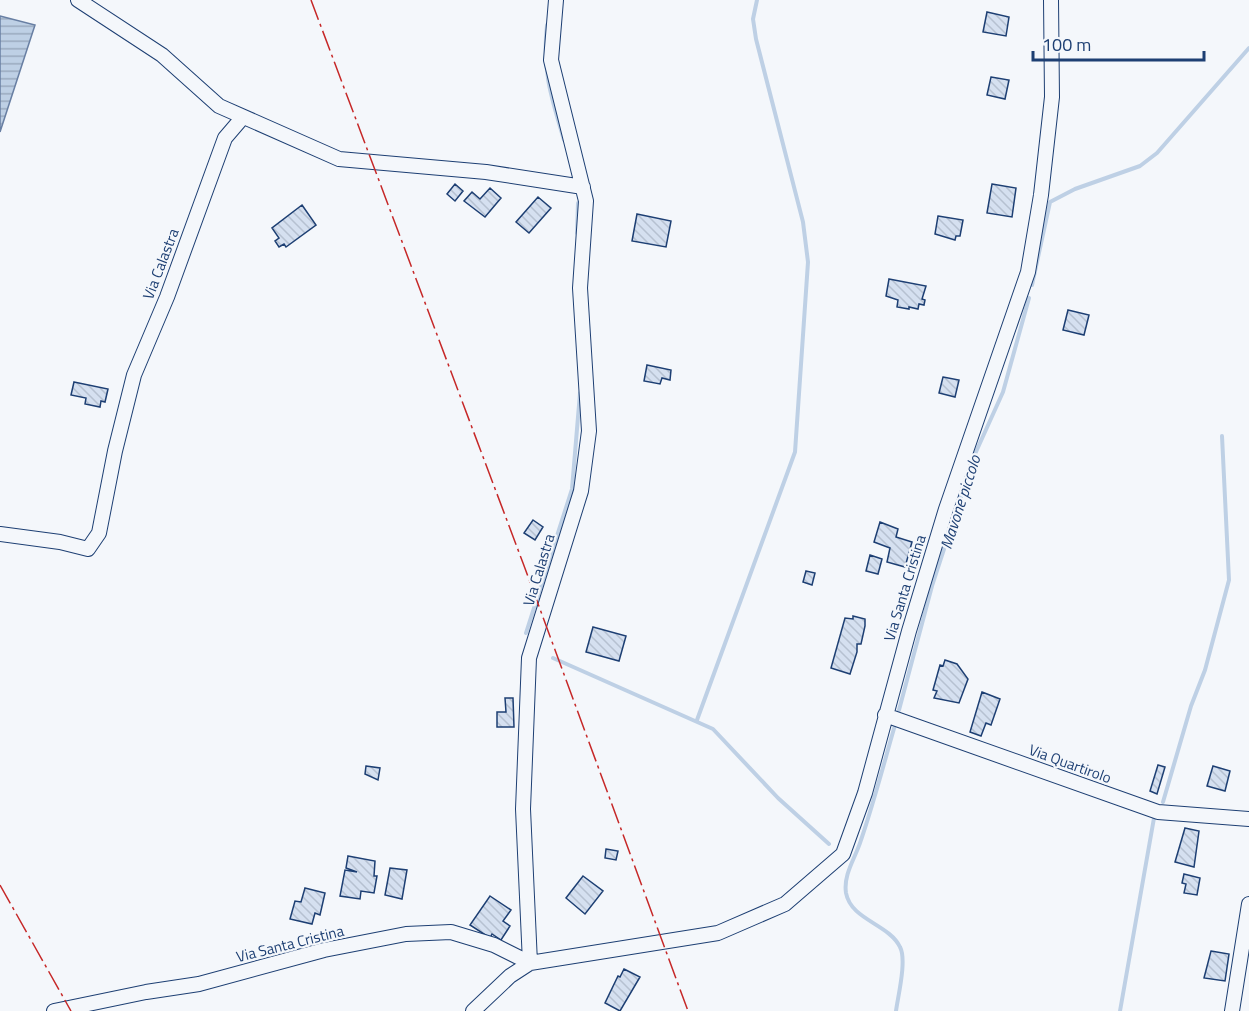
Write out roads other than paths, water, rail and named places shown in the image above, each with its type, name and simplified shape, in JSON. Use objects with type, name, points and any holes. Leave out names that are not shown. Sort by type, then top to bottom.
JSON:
[{"type":"street","points":[[78,0],[162,55],[219,106],[339,159],[486,172],[583,187]]},
{"type":"street","name":"Via Calastra","points":[[530,963],[523,809],[529,658],[581,491],[589,431],[580,288],[586,201],[551,60],[556,0]]},
{"type":"street","name":"Via Santa Cristina","points":[[473,1011],[510,976],[530,963],[718,933],[785,904],[843,854],[862,804],[885,715],[946,509],[1028,272],[1041,195],[1052,97],[1051,0]]},
{"type":"street","name":"Via Calastra","points":[[0,534],[60,542],[88,549],[99,533],[114,451],[134,375],[167,297],[225,138],[243,117]]},
{"type":"street","name":"Via Quartirolo","points":[[885,715],[1158,812],[1249,819]]},
{"type":"street","points":[[1232,1011],[1249,904]]},
{"type":"street","name":"Via Santa Cristina","points":[[54,1011],[146,992],[199,984],[324,950],[406,934],[451,932],[494,945],[530,963]]},
{"type":"water","points":[[0,16],[35,25],[0,132]]},
{"type":"waterway","points":[[697,720],[795,452],[808,262],[803,222],[756,39],[753,19],[757,0]]},
{"type":"waterway","points":[[547,25],[547,70],[564,140]]},
{"type":"waterway","name":"Mavone piccolo","points":[[1032,285],[1050,202],[1075,189],[1140,166],[1157,153],[1249,48]]},
{"type":"waterway","points":[[577,233],[578,203]]},
{"type":"waterway","name":"Mavone piccolo","points":[[899,710],[932,586],[975,454],[1003,392],[1029,298]]},
{"type":"waterway","points":[[526,633],[572,489],[580,393]]},
{"type":"waterway","name":"Mavone piccolo","points":[[1163,802],[1191,706],[1205,670],[1229,580],[1222,436]]},
{"type":"waterway","points":[[553,658],[713,729],[778,798],[829,844]]},
{"type":"waterway","name":"Mavone piccolo","points":[[895,725],[859,846],[848,872],[846,893],[855,910],[888,933],[900,947],[903,960],[896,1011]]},
{"type":"waterway","name":"Mavone piccolo","points":[[1120,1011],[1154,818]]}]
